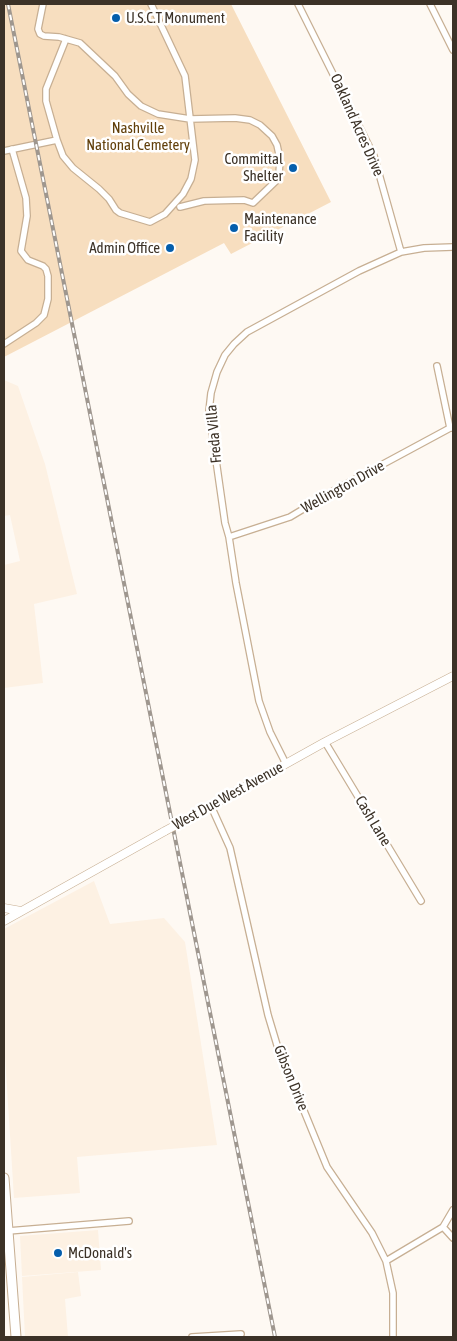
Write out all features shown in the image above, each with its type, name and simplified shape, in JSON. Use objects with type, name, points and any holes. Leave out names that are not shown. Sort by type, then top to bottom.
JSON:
[{"type":"main road","name":"West Due West Avenue","points":[[4,920],[325,742],[453,676]]},
{"type":"main road","points":[[4,908],[21,911]]},
{"type":"main road","points":[[4,1178],[8,1231],[7,1267],[16,1337]]},
{"type":"street","points":[[43,4],[38,32],[44,36],[80,43],[115,76],[128,94],[141,106],[158,114],[190,119],[235,118],[250,120],[260,125],[272,136],[277,145],[280,159],[279,174],[276,181],[253,203],[244,200],[204,201],[180,207]]},
{"type":"street","points":[[66,39],[46,89],[46,101],[63,156],[73,168],[104,194],[116,210],[131,218],[148,220],[150,222],[165,214],[182,194],[191,179],[195,160],[185,76],[152,4]]},
{"type":"street","name":"Oakland Acres Drive","points":[[298,4],[374,156],[401,252]]},
{"type":"street","points":[[430,4],[453,50]]},
{"type":"street","points":[[4,151],[57,140]]},
{"type":"street","points":[[4,344],[36,323],[44,315],[48,299],[48,276],[46,269],[28,260],[21,251],[26,216],[26,198],[12,149]]},
{"type":"street","name":"Freda Villa","points":[[286,764],[270,732],[260,701],[236,584],[229,537],[225,524],[209,411],[215,379],[226,355],[234,344],[247,332],[359,271],[401,252],[424,248],[453,247]]},
{"type":"street","points":[[437,366],[452,428]]},
{"type":"street","name":"Wellington Drive","points":[[229,537],[290,517],[452,428]]},
{"type":"street","name":"Cash Lane","points":[[325,742],[421,901]]},
{"type":"street","name":"Gibson Drive","points":[[210,806],[230,848],[268,1015],[277,1045],[327,1167],[372,1234],[386,1261],[393,1293],[393,1337]]},
{"type":"street","points":[[386,1261],[443,1227],[453,1210]]},
{"type":"street","points":[[8,1231],[128,1221]]},
{"type":"street","points":[[443,1227],[453,1238]]},
{"type":"street","points":[[192,1337],[241,1334]]},
{"type":"shaded area","points":[[4,380],[18,386],[45,464],[77,594],[34,604],[43,683],[4,688],[4,565],[20,561],[10,515],[4,516]]},
{"type":"shaded area","points":[[94,881],[110,924],[164,918],[185,942],[217,1145],[77,1157],[80,1193],[14,1198],[4,1041],[4,929]]},
{"type":"shaded area","points":[[98,1230],[101,1270],[22,1276],[20,1236]]},
{"type":"shaded area","points":[[78,1272],[81,1296],[65,1299],[68,1337],[25,1337],[22,1277]]},
{"type":"green space","name":"Nashville National Cemetery","points":[[4,4],[231,4],[331,202],[231,254],[224,243],[4,357]]},
{"type":"railway","points":[[8,4],[275,1337]]},
{"type":"place","name":"U.S.C.T Monument","points":[[116,18]]},
{"type":"place","name":"Committal Shelter","points":[[293,168]]},
{"type":"place","name":"Maintenance Facility","points":[[234,228]]},
{"type":"place","name":"Admin Office","points":[[170,248]]},
{"type":"place","name":"McDonald's","points":[[58,1253]]}]
